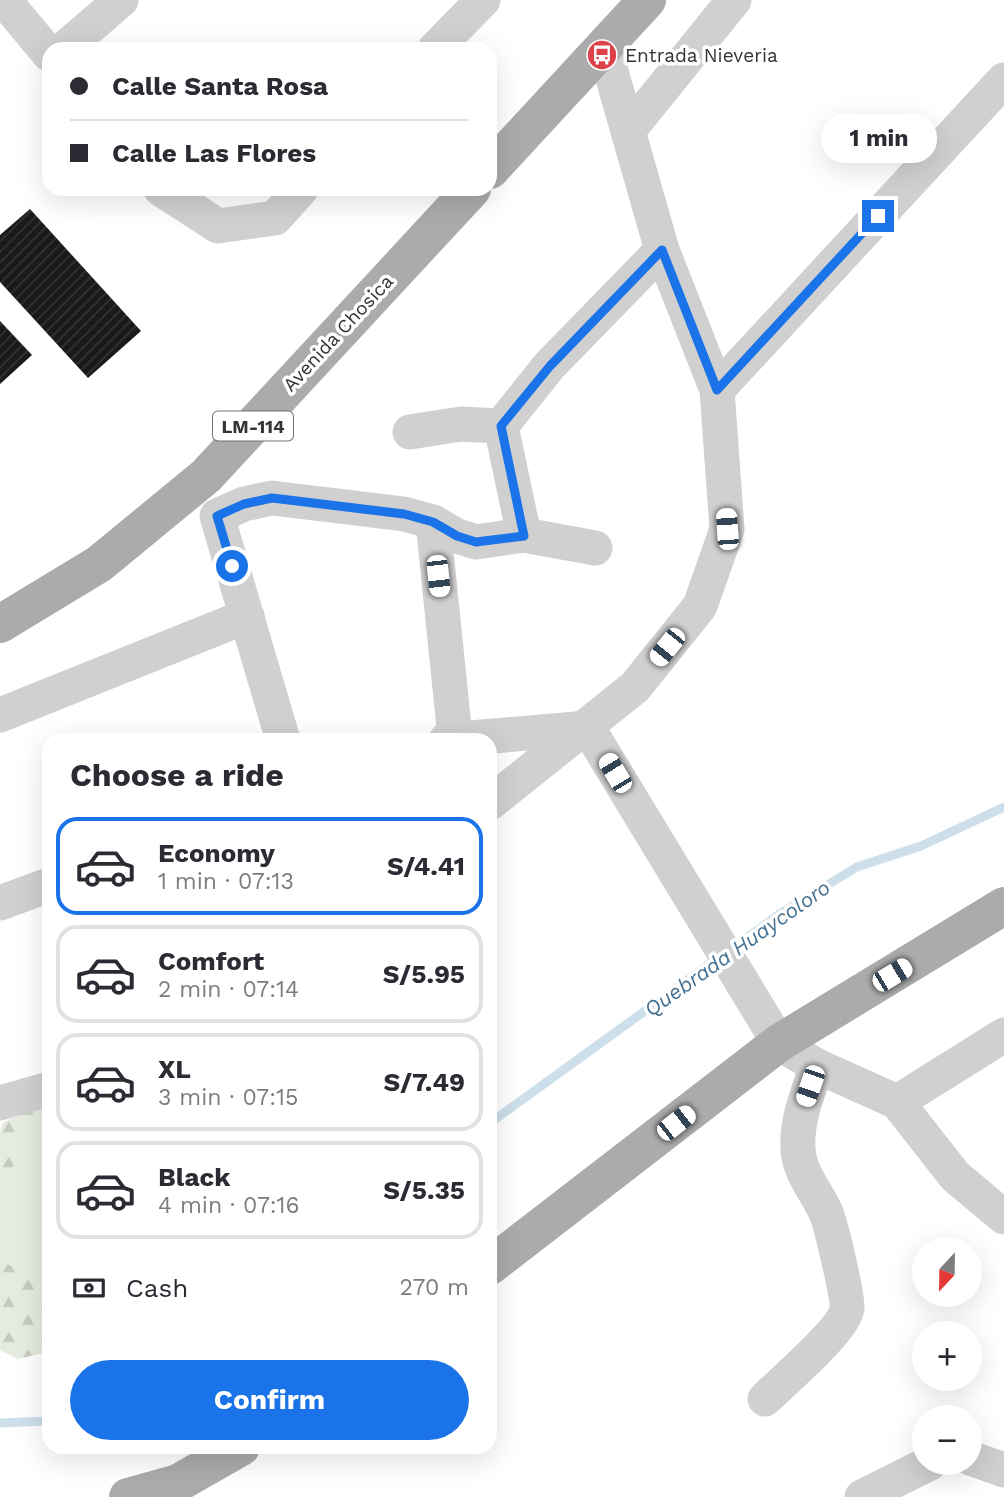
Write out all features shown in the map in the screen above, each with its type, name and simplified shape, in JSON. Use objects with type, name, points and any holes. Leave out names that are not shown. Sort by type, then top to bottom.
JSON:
[{"type":"main road","points":[[497,162],[647,0]]},
{"type":"main road","name":"Avenida Chosica","points":[[0,624],[99,564],[206,476],[466,196]]},
{"type":"main road","points":[[497,1261],[779,1043],[1004,906]]},
{"type":"main road","points":[[128,1497],[178,1483],[229,1454]]},
{"type":"street","points":[[4,0],[42,46]]},
{"type":"street","points":[[72,42],[121,0]]},
{"type":"street","points":[[442,42],[483,0]]},
{"type":"street","points":[[628,131],[734,0]]},
{"type":"street","points":[[497,798],[588,728],[635,687],[700,606],[727,529],[717,390],[662,250],[604,47]]},
{"type":"street","points":[[717,390],[1004,80]]},
{"type":"street","points":[[172,196],[218,226],[275,218],[295,196]]},
{"type":"street","points":[[501,426],[550,366],[662,250]]},
{"type":"street","points":[[410,432],[461,424],[501,426]]},
{"type":"street","points":[[501,426],[524,536]]},
{"type":"street","points":[[281,733],[217,516],[244,504],[272,498],[404,514],[433,522],[457,536],[476,542],[524,536],[595,548]]},
{"type":"street","points":[[433,522],[451,733]]},
{"type":"street","points":[[0,715],[247,616]]},
{"type":"street","points":[[497,735],[588,728]]},
{"type":"street","points":[[588,728],[779,1043],[817,1066],[897,1102],[955,1176],[1004,1217]]},
{"type":"street","points":[[0,903],[42,888]]},
{"type":"street","points":[[897,1102],[1004,1035]]},
{"type":"street","points":[[765,1399],[839,1325],[847,1308],[827,1214],[802,1168],[798,1150],[803,1109],[817,1066]]},
{"type":"street","points":[[0,1103],[42,1091]]},
{"type":"street","points":[[982,1462],[1004,1470]]},
{"type":"street","points":[[862,1497],[912,1472]]},
{"type":"green space","points":[[42,1104],[42,1354],[17,1359],[0,1350],[2,1123]]},
{"type":"green space","points":[[28,1120],[42,1125],[42,1276],[0,1262],[0,1204]]},
{"type":"building","points":[[30,209],[141,331],[88,378],[0,282],[0,235]]},
{"type":"building","points":[[0,321],[32,355],[0,384]]},
{"type":"waterway","name":"Quebrada Huaycoloro","points":[[730,950],[781,913],[857,867],[921,846],[1004,807]]},
{"type":"waterway","name":"Quebrada Huaycoloro","points":[[497,1118],[718,958]]},
{"type":"waterway","name":"Quebrada Huaycoloro","points":[[0,1423],[42,1421]]},
{"type":"place","name":"Entrada Nieveria","points":[[602,55]]},
{"type":"route","points":[[232,566],[217,516],[244,504],[272,498],[404,514],[433,522],[457,536],[476,542],[524,536],[501,426],[550,366],[662,250],[717,390],[878,216]]}]
